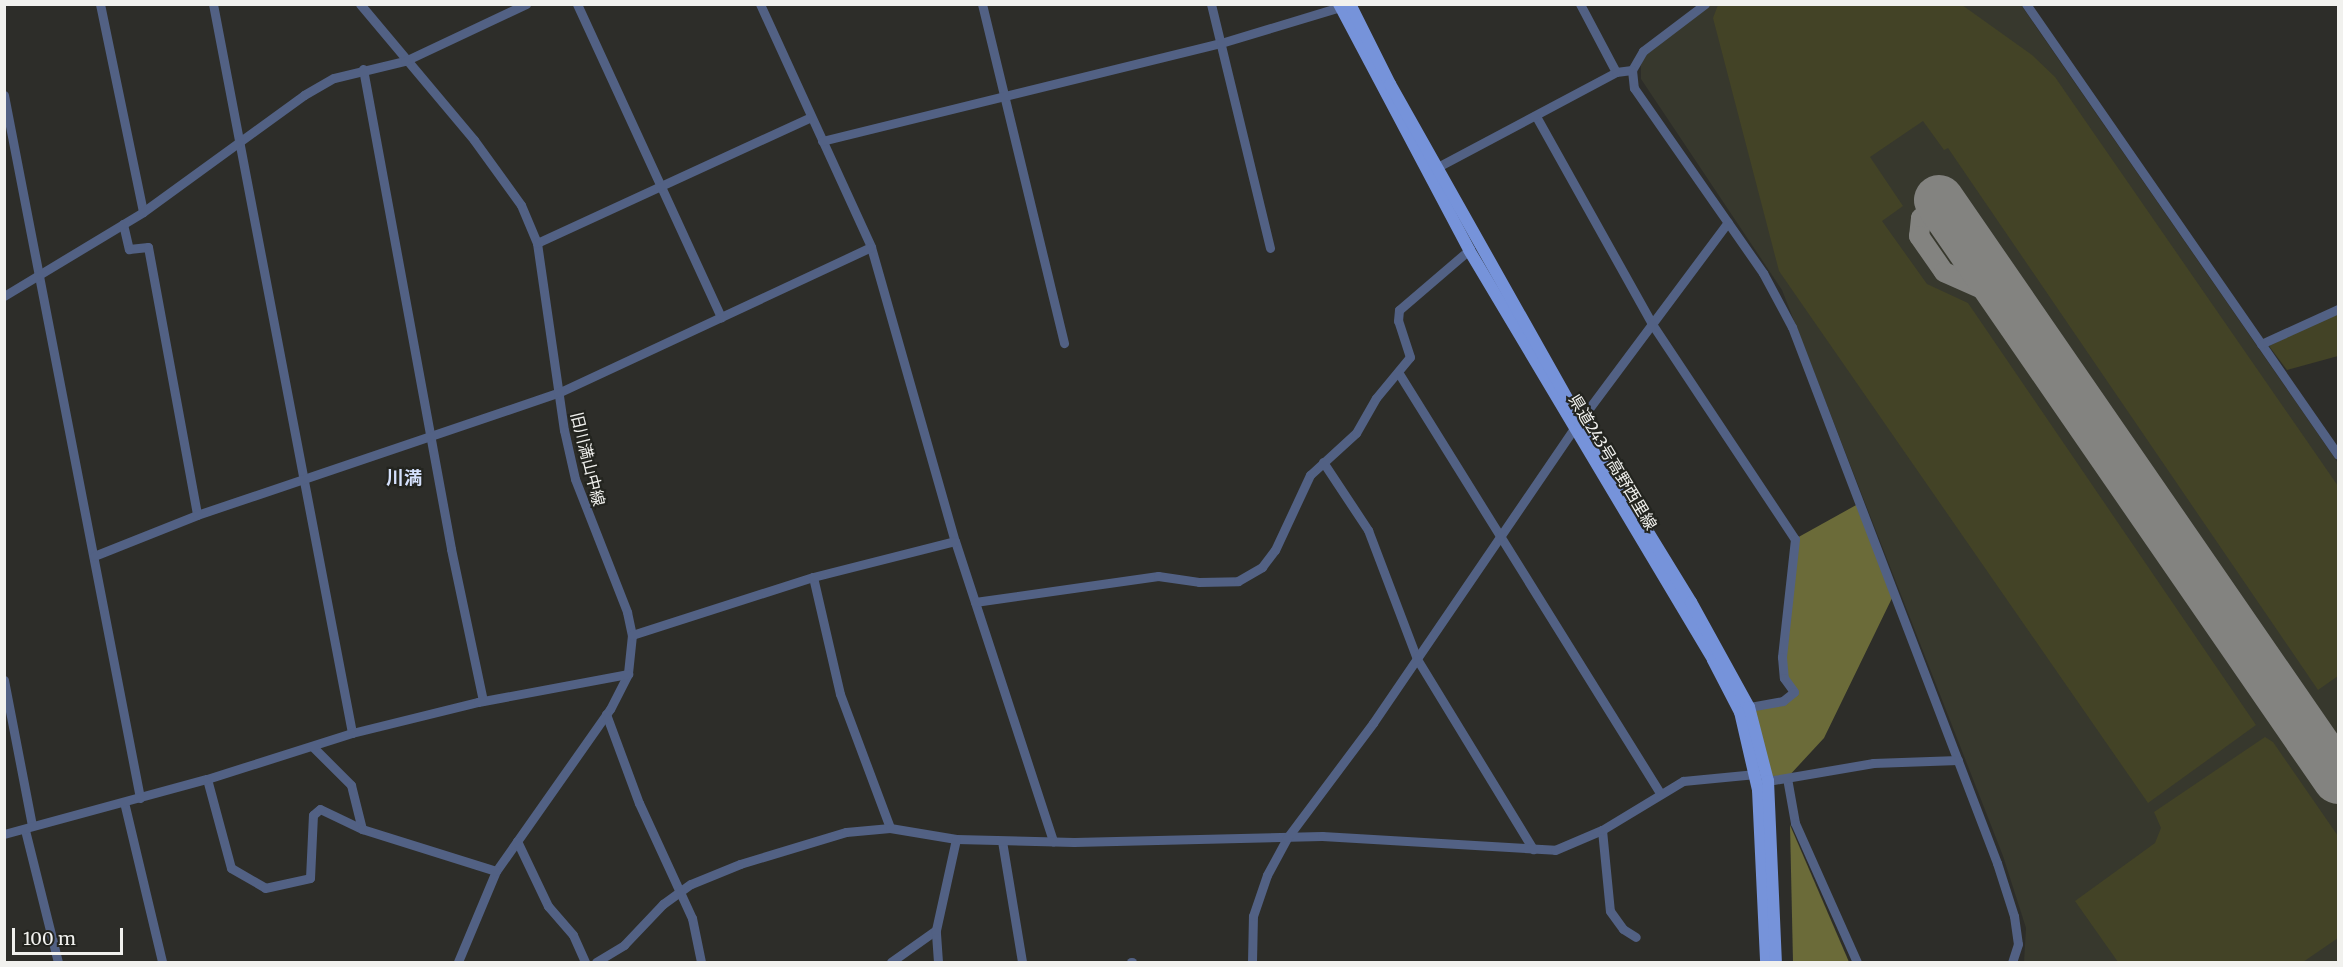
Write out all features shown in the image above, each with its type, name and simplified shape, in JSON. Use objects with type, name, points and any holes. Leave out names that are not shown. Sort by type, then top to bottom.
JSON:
[{"type":"main road","name":"県道243号高野西里線","points":[[1343,5],[1432,170],[1727,684],[1746,729],[1756,774],[1766,963]]},
{"type":"main road","name":"県道243号高野西里線","points":[[1432,170],[1470,250],[1577,426],[1707,629],[1749,708],[1768,781],[1776,963]]},
{"type":"street","points":[[100,4],[143,212]]},
{"type":"street","points":[[213,4],[352,733]]},
{"type":"street","name":"旧川満山中線","points":[[360,4],[405,62],[502,176],[521,205],[537,243],[558,393],[575,479],[620,593],[632,635],[628,674],[606,714],[496,871],[458,963]]},
{"type":"street","points":[[4,296],[143,212],[241,144],[304,95],[334,78],[363,69],[405,62],[526,4]]},
{"type":"street","points":[[577,4],[721,317]]},
{"type":"street","points":[[760,4],[809,118],[822,141],[871,248],[955,541],[1053,841]]},
{"type":"street","points":[[982,4],[1064,343]]},
{"type":"street","points":[[1211,4],[1270,248]]},
{"type":"street","points":[[1580,4],[1616,72]]},
{"type":"street","points":[[1705,4],[1653,42],[1632,70],[1634,88],[1763,273],[1792,327],[1958,760],[2014,916],[2018,944],[2012,963]]},
{"type":"street","points":[[2026,4],[2338,455]]},
{"type":"street","points":[[822,141],[1005,98],[1221,43],[1343,5]]},
{"type":"street","points":[[363,69],[431,437],[483,701]]},
{"type":"street","points":[[1432,170],[1537,118],[1616,72],[1632,70]]},
{"type":"street","points":[[4,95],[140,798]]},
{"type":"street","points":[[537,243],[809,118]]},
{"type":"street","points":[[1537,118],[1652,324],[1795,539],[1782,657],[1784,678],[1794,692],[1783,701],[1749,708]]},
{"type":"street","points":[[1252,963],[1253,916],[1267,875],[1287,838],[1417,659],[1577,426],[1728,222]]},
{"type":"street","points":[[123,224],[129,249],[148,247],[197,515]]},
{"type":"street","points":[[94,556],[197,515],[558,393],[871,248]]},
{"type":"street","points":[[975,602],[1158,576],[1199,582],[1238,581],[1262,567],[1275,550],[1310,475],[1356,433],[1376,398],[1410,357],[1399,310],[1470,250]]},
{"type":"street","points":[[2261,344],[2338,309]]},
{"type":"street","points":[[1398,372],[1500,539],[1660,792]]},
{"type":"street","points":[[1323,462],[1368,530],[1417,659],[1533,849]]},
{"type":"street","points":[[632,635],[813,577],[955,541]]},
{"type":"street","points":[[813,577],[840,694],[890,828]]},
{"type":"street","points":[[4,834],[207,779],[352,733],[483,701],[628,674]]},
{"type":"street","points":[[4,680],[29,828],[57,963]]},
{"type":"street","points":[[606,714],[679,891],[693,918],[702,963]]},
{"type":"street","points":[[313,747],[351,784],[362,830]]},
{"type":"street","points":[[596,963],[624,945],[679,891],[740,864],[846,832],[890,828],[956,839],[1002,841],[1398,838],[1533,849],[1568,846],[1602,830],[1660,792],[1683,781],[1756,774],[1768,781],[1874,763],[1958,760]]},
{"type":"street","points":[[1787,778],[1794,823],[1857,963]]},
{"type":"street","points":[[207,779],[231,868],[265,888],[310,878],[313,815],[320,809],[362,830],[496,871]]},
{"type":"street","points":[[124,802],[162,963]]},
{"type":"street","points":[[1602,830],[1610,911],[1623,929],[1636,937]]},
{"type":"street","points":[[938,963],[936,930],[956,839]]},
{"type":"street","points":[[518,841],[548,906],[573,934],[585,963]]},
{"type":"street","points":[[1002,841],[1022,963]]},
{"type":"street","points":[[891,963],[936,930]]},
{"type":"shaded area","points":[[1711,5],[2021,5],[2338,463],[2338,962],[2024,962],[2026,928],[2003,856],[1782,290],[1641,79],[1641,65],[1646,53]]},
{"type":"shaded area","points":[[1718,5],[1962,5],[2032,55],[2055,77],[2338,486],[2338,676],[2318,690],[1948,148],[1944,150],[1923,121],[1870,157],[1903,206],[1882,221],[1927,284],[1968,303],[2256,725],[2148,803],[1779,271],[1713,18]]},
{"type":"shaded area","points":[[2338,312],[2338,356],[2287,370],[2269,346]]},
{"type":"shaded area","points":[[1858,504],[1894,594],[1824,738],[1787,778],[1768,781],[1749,708],[1783,701],[1794,692],[1784,678],[1795,539]]},
{"type":"shaded area","points":[[2265,737],[2273,742],[2338,836],[2338,938],[2303,962],[2118,962],[2075,901],[2155,843],[2161,828],[2154,812]]},
{"type":"shaded area","points":[[1790,825],[1849,962],[1793,962]]},
{"type":"taxiway","points":[[1950,217],[1934,209],[1921,218],[1919,236],[1944,272],[2009,301]]},
{"type":"runway","points":[[1939,200],[2338,779]]},
{"type":"district","name":"川満","points":[[404,478]]}]
